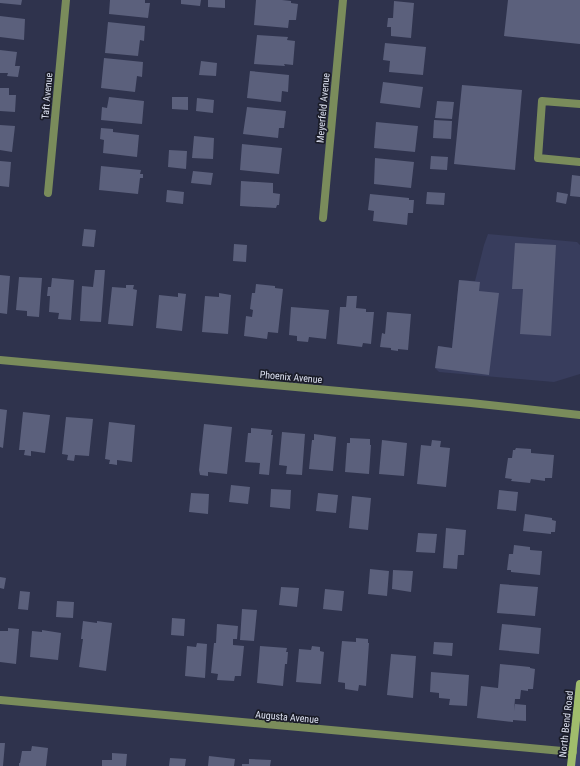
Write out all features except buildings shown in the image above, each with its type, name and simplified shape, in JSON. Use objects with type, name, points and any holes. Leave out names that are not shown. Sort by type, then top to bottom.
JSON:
[{"type":"main road","name":"North Bend Road","points":[[571,766],[580,684]]},
{"type":"street","name":"Taft Avenue","points":[[48,193],[66,0]]},
{"type":"street","name":"Meyerfeld Avenue","points":[[323,218],[343,0]]},
{"type":"street","points":[[580,104],[542,101],[538,158],[580,162]]},
{"type":"street","name":"Phoenix Avenue","points":[[0,360],[580,414]]},
{"type":"street","name":"Augusta Avenue","points":[[0,700],[573,752]]},
{"type":"shaded area","points":[[488,234],[577,242],[580,245],[580,374],[554,382],[439,372],[435,368],[438,346],[452,348],[459,280],[475,281]]},
{"type":"shaded area","points":[[580,684],[580,766],[571,766]]}]
